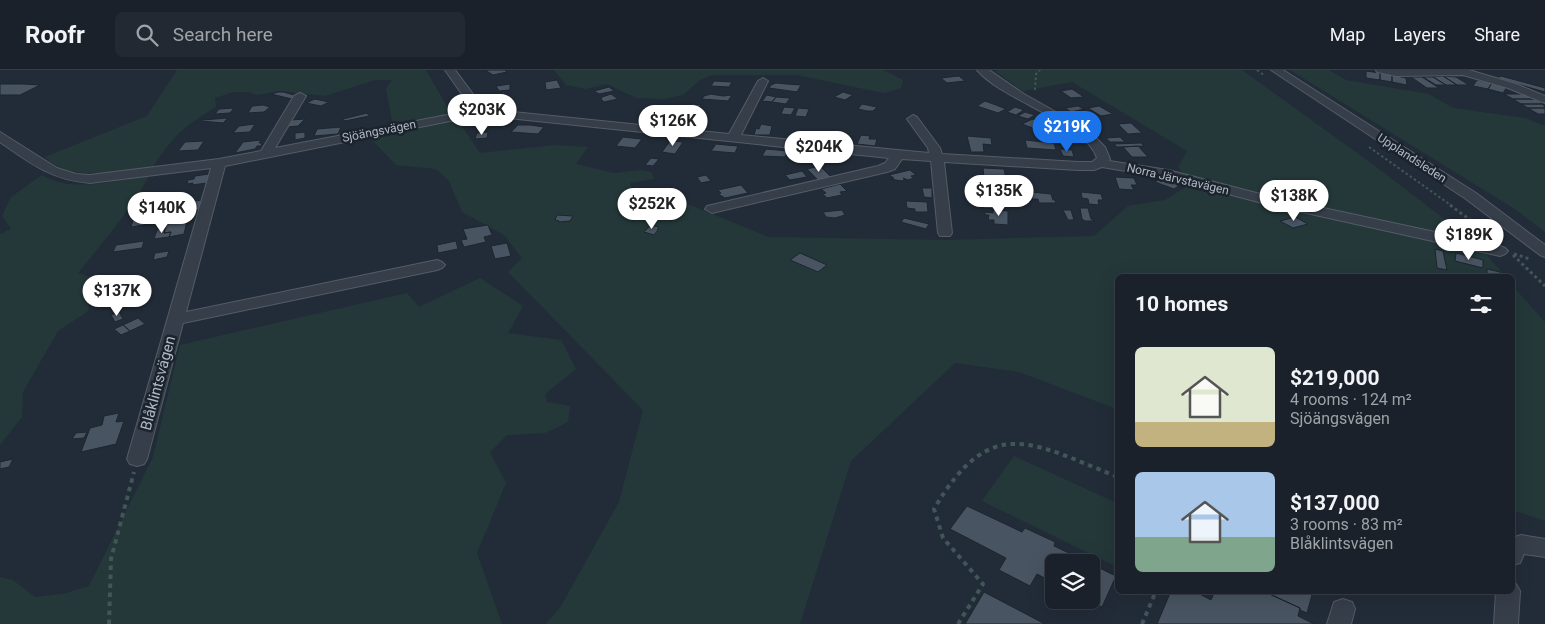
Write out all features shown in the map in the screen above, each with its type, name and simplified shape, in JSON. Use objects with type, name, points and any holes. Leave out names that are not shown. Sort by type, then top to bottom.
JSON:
[{"type":"street","points":[[450,70],[480,112]]},
{"type":"street","points":[[982,70],[1034,105],[1072,126],[1097,145],[1104,157],[1100,163]]},
{"type":"street","points":[[1381,70],[1396,72],[1459,71],[1512,86],[1545,100]]},
{"type":"street","name":"Upplandsleden","points":[[1272,74],[1472,196],[1545,252]]},
{"type":"street","points":[[733,138],[763,81]]},
{"type":"street","points":[[266,153],[300,96]]},
{"type":"street","name":"Sjöängsvägen","points":[[0,136],[51,171],[74,178],[111,177],[219,162],[480,112],[898,155],[1078,166],[1094,166],[1100,163]]},
{"type":"street","points":[[913,119],[934,148],[937,158],[945,233]]},
{"type":"street","points":[[712,209],[882,169],[890,166],[898,155]]},
{"type":"street","name":"Blåklintsvägen","points":[[137,459],[219,162]]},
{"type":"street","name":"Norra Järvstavägen","points":[[1100,163],[1168,174],[1266,200],[1506,252]]},
{"type":"street","points":[[176,319],[437,266]]},
{"type":"street","points":[[1506,624],[1508,594]]},
{"type":"path","points":[[1034,105],[1037,100],[1036,74],[1040,70]]},
{"type":"path","points":[[1257,70],[1272,74]]},
{"type":"path","points":[[1367,146],[1424,185],[1490,235]]},
{"type":"path","points":[[1506,252],[1545,286]]},
{"type":"path","points":[[958,624],[982,584],[943,538],[934,509],[943,493],[967,464],[981,451],[1014,442],[1032,444],[1115,476]]},
{"type":"path","points":[[108,624],[111,559],[137,459]]},
{"type":"path","points":[[1142,624],[1155,594]]},
{"type":"green space","points":[[177,70],[426,70],[451,114],[407,121],[392,121],[386,89],[392,80],[375,80],[325,96],[279,91],[257,95],[248,92],[233,92],[215,98],[216,107],[180,132],[153,167],[81,173],[55,165],[45,157],[147,116]]},
{"type":"green space","points":[[554,70],[883,70],[903,80],[901,88],[884,93],[796,75],[712,75],[700,80],[683,95],[664,99],[636,98],[607,84],[585,89],[566,85]]},
{"type":"green space","points":[[1242,70],[1371,163],[1477,244],[1503,274],[1115,274],[1115,408],[1019,372],[955,363],[851,461],[800,624],[545,624],[560,608],[619,502],[643,410],[508,272],[522,258],[504,235],[462,212],[449,181],[436,169],[396,165],[372,140],[457,119],[480,153],[554,145],[588,147],[576,164],[614,173],[641,170],[651,172],[654,179],[630,183],[634,197],[644,204],[668,192],[679,195],[683,202],[768,237],[946,240],[1094,236],[1128,206],[1165,200],[1191,184],[1178,167],[1187,151],[1072,82],[1023,91],[995,71]]},
{"type":"green space","points":[[1290,70],[1329,70],[1346,80],[1429,94],[1453,108],[1525,118],[1545,126],[1545,232],[1518,211]]},
{"type":"green space","points":[[42,175],[54,181],[80,185],[149,176],[125,214],[78,273],[93,278],[88,311],[58,331],[23,392],[22,417],[0,445],[0,234],[11,229],[2,216],[11,197]]},
{"type":"green space","points":[[480,278],[523,306],[508,333],[561,340],[576,369],[545,394],[547,402],[570,406],[568,422],[545,433],[507,435],[490,452],[506,483],[477,553],[502,624],[0,624],[0,577],[13,580],[35,597],[63,594],[89,586],[153,457],[180,345],[407,293],[419,307]]},
{"type":"green space","points":[[1515,288],[1545,322],[1545,521],[1515,511]]},
{"type":"green space","points":[[1014,456],[1115,502],[1115,566],[1100,559],[1100,554],[1090,554],[982,501]]},
{"type":"building","points":[[485,70],[505,70],[507,72],[493,75]]},
{"type":"building","points":[[1366,71],[1380,73],[1380,80],[1366,78]]},
{"type":"building","points":[[1380,73],[1392,75],[1392,82],[1380,80]]},
{"type":"building","points":[[1392,75],[1406,78],[1407,85],[1392,82]]},
{"type":"building","points":[[959,76],[965,81],[947,83],[941,78]]},
{"type":"building","points":[[1443,76],[1457,85],[1446,85],[1433,77]]},
{"type":"building","points":[[1443,76],[1456,77],[1469,85],[1457,85]]},
{"type":"building","points":[[1501,76],[1545,88],[1545,92],[1497,78]]},
{"type":"building","points":[[1411,77],[1422,77],[1439,88],[1427,88]]},
{"type":"building","points":[[1423,77],[1433,77],[1446,85],[1436,85]]},
{"type":"building","points":[[557,80],[561,88],[546,90],[545,82]]},
{"type":"building","points":[[1477,80],[1492,83],[1488,89],[1473,86]]},
{"type":"building","points":[[714,81],[732,82],[729,87],[711,86]]},
{"type":"building","points":[[776,83],[801,85],[797,92],[769,88]]},
{"type":"building","points":[[1492,83],[1507,87],[1503,93],[1488,89]]},
{"type":"building","points":[[0,84],[40,85],[20,95],[0,95]]},
{"type":"building","points":[[510,84],[510,90],[499,91],[496,86]]},
{"type":"building","points":[[609,87],[614,91],[599,94],[594,91]]},
{"type":"building","points":[[1072,89],[1084,97],[1071,98],[1061,91]]},
{"type":"building","points":[[278,92],[294,95],[292,99],[271,94]]},
{"type":"building","points":[[843,92],[853,95],[845,100],[834,97]]},
{"type":"building","points":[[611,94],[618,99],[604,102],[601,99],[602,97]]},
{"type":"building","points":[[711,94],[732,95],[728,101],[702,99],[704,96]]},
{"type":"building","points":[[1504,94],[1525,94],[1536,99],[1513,99]]},
{"type":"building","points":[[767,95],[776,97],[772,102],[762,101]]},
{"type":"building","points":[[776,97],[790,98],[786,104],[772,102]]},
{"type":"building","points":[[315,99],[329,102],[321,106],[306,103]]},
{"type":"building","points":[[1513,99],[1535,99],[1544,104],[1521,104]]},
{"type":"building","points":[[985,101],[1006,109],[998,113],[977,106]]},
{"type":"building","points":[[692,104],[701,105],[696,112],[687,111]]},
{"type":"building","points":[[862,104],[877,107],[873,111],[858,109]]},
{"type":"building","points":[[1521,104],[1543,104],[1545,108],[1528,108]]},
{"type":"building","points":[[263,105],[270,107],[264,112],[248,113],[252,106]]},
{"type":"building","points":[[1078,106],[1084,109],[1071,112],[1065,108]]},
{"type":"building","points":[[1099,106],[1113,114],[1101,116],[1088,108]]},
{"type":"building","points":[[784,107],[795,108],[791,115],[781,114]]},
{"type":"building","points":[[1015,107],[1024,110],[1016,115],[1007,112]]},
{"type":"building","points":[[234,108],[230,113],[215,114],[219,109]]},
{"type":"building","points":[[798,108],[809,109],[806,117],[795,116]]},
{"type":"building","points":[[1528,108],[1545,108],[1545,114],[1538,114]]},
{"type":"building","points":[[655,111],[661,113],[657,119],[641,117],[645,112]]},
{"type":"building","points":[[1025,112],[1035,115],[1028,119],[1018,116]]},
{"type":"building","points":[[367,113],[369,116],[345,121],[343,119]]},
{"type":"building","points":[[691,116],[704,117],[699,128],[683,126],[686,121],[690,121]]},
{"type":"building","points":[[228,118],[223,123],[201,121],[202,120]]},
{"type":"building","points":[[305,119],[298,126],[287,127],[291,120]]},
{"type":"building","points":[[1033,119],[1057,128],[1046,133],[1022,124]]},
{"type":"building","points":[[1131,123],[1142,133],[1128,134],[1118,124]]},
{"type":"building","points":[[255,124],[250,132],[233,133],[239,126]]},
{"type":"building","points":[[761,124],[772,126],[770,135],[754,135],[756,128],[759,129]]},
{"type":"building","points":[[518,125],[544,127],[538,134],[511,132]]},
{"type":"building","points":[[341,127],[338,134],[314,136],[317,129]]},
{"type":"building","points":[[795,131],[815,133],[812,139],[798,139],[793,137]]},
{"type":"building","points":[[305,132],[305,138],[295,140],[295,133]]},
{"type":"building","points":[[488,132],[487,138],[475,139],[477,133]]},
{"type":"building","points":[[861,135],[870,136],[869,139],[877,139],[875,146],[857,144]]},
{"type":"building","points":[[967,136],[991,138],[992,145],[983,144],[984,152],[971,152]]},
{"type":"building","points":[[623,137],[642,139],[635,148],[616,146]]},
{"type":"building","points":[[1120,137],[1125,142],[1110,142],[1106,138]]},
{"type":"building","points":[[261,140],[259,143],[262,143],[261,146],[257,146],[255,149],[235,153],[243,142]]},
{"type":"building","points":[[1025,140],[1054,143],[1056,150],[1027,148]]},
{"type":"building","points":[[204,141],[198,150],[178,151],[185,142]]},
{"type":"building","points":[[670,141],[683,142],[675,154],[662,152]]},
{"type":"building","points":[[1141,143],[1144,146],[1117,147],[1114,144]]},
{"type":"building","points":[[716,144],[738,146],[735,153],[711,151]]},
{"type":"building","points":[[1138,146],[1148,157],[1132,157],[1123,147]]},
{"type":"building","points":[[766,149],[788,151],[785,157],[762,156]]},
{"type":"building","points":[[1060,149],[1072,150],[1074,157],[1063,156]]},
{"type":"building","points":[[814,154],[838,156],[836,162],[823,160],[821,164],[811,163]]},
{"type":"building","points":[[651,158],[659,159],[653,166],[645,165]]},
{"type":"building","points":[[820,166],[831,177],[818,180],[807,169]]},
{"type":"building","points":[[983,168],[1004,169],[1006,178],[984,177]]},
{"type":"building","points":[[910,170],[916,175],[911,176],[914,178],[908,180],[903,178],[905,179],[902,181],[890,179],[894,178],[889,175]]},
{"type":"building","points":[[802,171],[807,177],[790,180],[785,175]]},
{"type":"building","points":[[209,174],[207,183],[187,184],[188,180],[194,179],[195,176]]},
{"type":"building","points":[[706,175],[711,181],[701,183],[697,177]]},
{"type":"building","points":[[1115,177],[1134,178],[1137,185],[1131,185],[1134,190],[1119,189]]},
{"type":"building","points":[[1161,178],[1183,183],[1174,189],[1155,182]]},
{"type":"building","points":[[979,181],[991,182],[992,193],[979,194],[979,192],[973,191],[973,186],[979,186]]},
{"type":"building","points":[[840,184],[847,191],[840,192],[842,195],[827,198],[823,194],[826,193],[821,189]]},
{"type":"building","points":[[741,185],[748,193],[725,198],[718,194],[721,193],[718,190]]},
{"type":"building","points":[[922,188],[932,188],[932,198],[924,197]]},
{"type":"building","points":[[1031,192],[1051,194],[1056,203],[1039,203],[1038,199],[1032,199]]},
{"type":"building","points":[[1081,192],[1101,194],[1103,200],[1098,200],[1099,205],[1089,204],[1088,199],[1082,198]]},
{"type":"building","points":[[178,195],[176,202],[141,208],[142,206],[139,206],[141,201],[148,199],[147,203]]},
{"type":"building","points":[[202,200],[199,210],[183,213],[183,210],[180,210],[182,203]]},
{"type":"building","points":[[906,201],[927,202],[928,212],[915,212],[915,209],[907,208]]},
{"type":"building","points":[[983,201],[997,202],[997,209],[983,208]]},
{"type":"building","points":[[1080,208],[1088,208],[1091,219],[1095,221],[1085,221],[1082,219]]},
{"type":"building","points":[[842,210],[845,215],[835,218],[826,217],[823,212]]},
{"type":"building","points":[[993,210],[1008,211],[1008,225],[994,224],[994,220],[988,220],[989,215],[985,215],[985,212],[993,213]]},
{"type":"building","points":[[1063,210],[1071,210],[1074,220],[1068,220]]},
{"type":"building","points":[[171,214],[169,221],[131,227],[133,220]]},
{"type":"building","points":[[557,215],[573,216],[570,221],[559,222],[555,220]]},
{"type":"building","points":[[1295,217],[1308,224],[1293,228],[1280,221]]},
{"type":"building","points":[[904,218],[929,224],[926,229],[901,222]]},
{"type":"building","points":[[187,221],[184,234],[169,237],[171,232],[164,233],[167,224]]},
{"type":"building","points":[[488,225],[492,235],[484,237],[486,242],[464,247],[461,240],[467,239],[463,229]]},
{"type":"building","points":[[651,225],[659,227],[654,235],[644,232]]},
{"type":"building","points":[[165,228],[164,233],[171,232],[169,237],[154,239],[157,230]]},
{"type":"building","points":[[144,241],[142,248],[113,252],[116,245]]},
{"type":"building","points":[[456,241],[458,249],[438,253],[437,245]]},
{"type":"building","points":[[507,243],[511,256],[495,259],[491,246]]},
{"type":"building","points":[[1435,249],[1443,251],[1447,270],[1437,268]]},
{"type":"building","points":[[169,251],[167,257],[153,260],[155,253]]},
{"type":"building","points":[[800,253],[827,265],[818,272],[790,260]]},
{"type":"building","points":[[1456,253],[1483,260],[1483,268],[1455,261]]},
{"type":"building","points":[[1487,269],[1500,272],[1500,274],[1487,274]]},
{"type":"building","points":[[119,312],[123,319],[115,322],[111,315]]},
{"type":"building","points":[[138,318],[145,324],[130,331],[123,325]]},
{"type":"building","points":[[123,325],[130,331],[121,335],[114,329]]},
{"type":"building","points":[[119,413],[116,422],[124,421],[116,444],[81,452],[90,428],[102,425],[104,416]]},
{"type":"building","points":[[87,432],[84,438],[72,439],[76,433]]},
{"type":"building","points":[[13,459],[9,467],[0,469],[0,462]]},
{"type":"building","points":[[967,506],[1022,532],[1025,528],[1055,542],[1054,546],[1071,554],[1045,554],[1045,578],[1037,574],[1030,586],[999,570],[1006,558],[950,529]]},
{"type":"building","points":[[1100,568],[1115,576],[1102,607],[1100,606]]},
{"type":"building","points":[[984,592],[1045,624],[965,624]]},
{"type":"building","points":[[1170,594],[1200,594],[1211,600],[1214,594],[1270,594],[1300,608],[1298,616],[1314,624],[1157,624]]},
{"type":"building","points":[[1270,594],[1312,595],[1307,613],[1300,610],[1300,608]]}]
